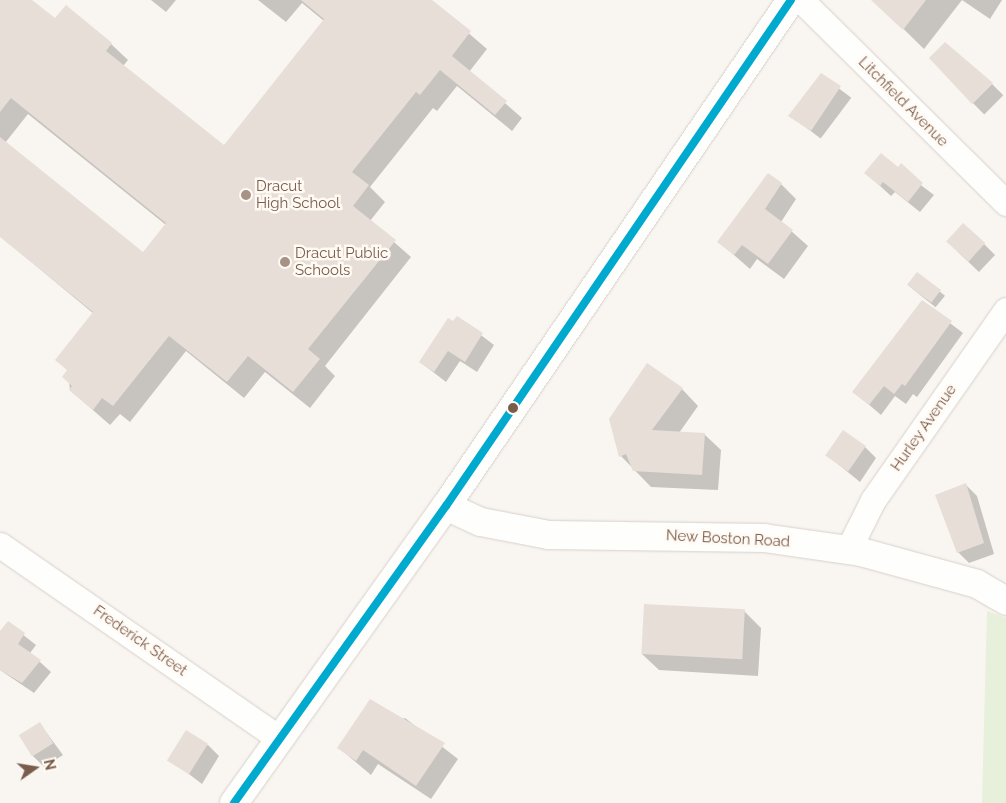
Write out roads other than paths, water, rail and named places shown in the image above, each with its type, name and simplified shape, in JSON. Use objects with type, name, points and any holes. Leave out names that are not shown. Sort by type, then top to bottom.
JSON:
[{"type":"main road","points":[[234,803],[446,506],[791,0]]},
{"type":"main road","name":"New Boston Road","points":[[446,506],[481,522],[549,535],[764,538],[848,550],[977,584],[1006,602]]},
{"type":"street","name":"Litchfield Avenue","points":[[800,0],[1006,203]]},
{"type":"street","name":"Hurley Avenue","points":[[848,550],[873,500],[1006,310]]},
{"type":"street","name":"Frederick Street","points":[[0,545],[280,738]]},
{"type":"place","name":"Dracut High School","points":[[246,195]]},
{"type":"place","name":"Dracut Public Schools","points":[[285,262]]}]
